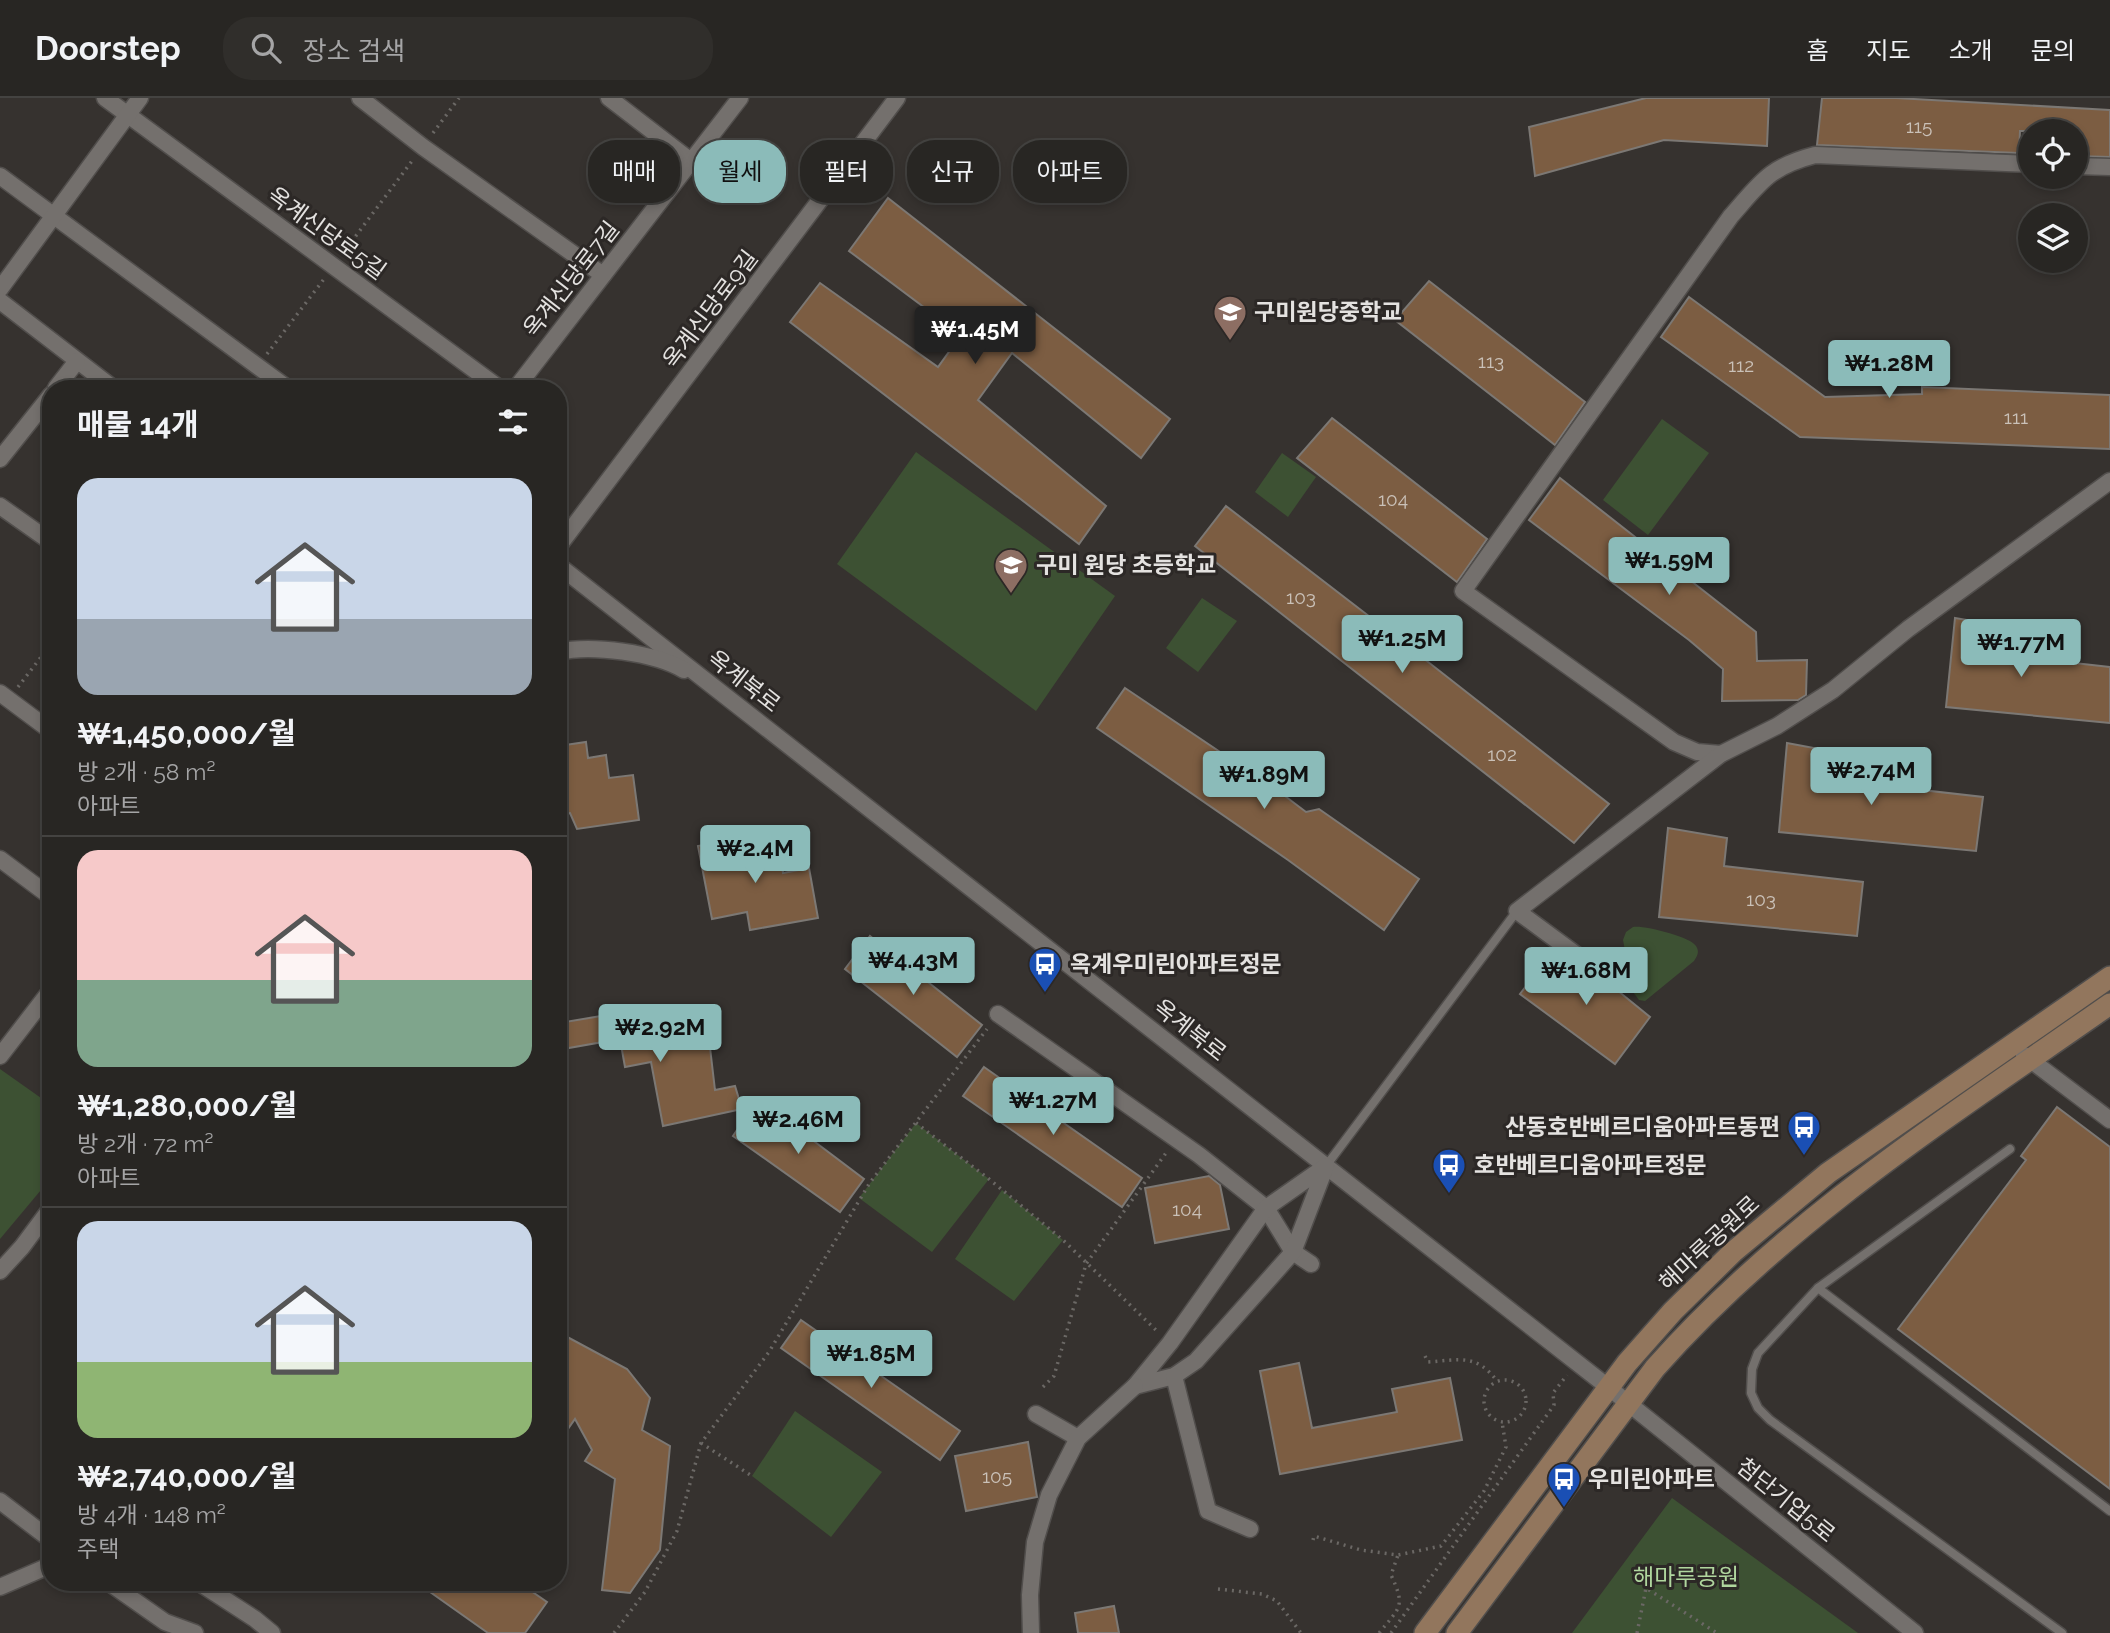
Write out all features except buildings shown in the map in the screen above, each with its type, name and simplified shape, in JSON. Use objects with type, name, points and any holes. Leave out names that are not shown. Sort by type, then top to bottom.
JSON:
[{"type":"street","name":"옥계신당로5길","points":[[105,98],[488,380]]},
{"type":"street","points":[[0,289],[140,98]]},
{"type":"street","points":[[360,98],[423,147],[603,275]]},
{"type":"street","points":[[609,98],[691,162]]},
{"type":"street","name":"옥계신당로7길","points":[[522,380],[740,98]]},
{"type":"street","name":"옥계신당로9길","points":[[567,535],[897,98]]},
{"type":"street","points":[[1721,754],[1697,752],[1674,742],[1463,592],[1731,216],[1773,171],[1789,162],[1815,155],[2018,163]]},
{"type":"street","points":[[2088,166],[2110,167]]},
{"type":"street","points":[[0,176],[275,380]]},
{"type":"street","points":[[0,301],[102,380]]},
{"type":"street","points":[[62,380],[77,361]]},
{"type":"street","points":[[0,459],[42,406]]},
{"type":"street","points":[[1605,978],[1517,911],[1721,754],[1777,726],[1833,690],[1908,629],[2110,481]]},
{"type":"street","points":[[0,506],[42,536]]},
{"type":"street","name":"옥계북로","points":[[567,572],[1628,1403]]},
{"type":"street","points":[[567,651],[599,649],[621,651],[673,663],[717,688]]},
{"type":"street","points":[[4,696],[42,724]]},
{"type":"street","points":[[0,859],[42,890]]},
{"type":"street","name":"해마루공원로","points":[[1425,1633],[1608,1387],[1673,1311],[1733,1252],[1828,1173],[2110,977]]},
{"type":"street","points":[[0,1056],[42,1002]]},
{"type":"street","name":"해마루공원로","points":[[1457,1633],[1628,1403],[1690,1327],[1802,1225],[1879,1165],[2110,1004]]},
{"type":"street","points":[[998,1014],[1199,1154],[1266,1208],[1293,1252],[1311,1264]]},
{"type":"street","points":[[2011,1045],[2110,1120]]},
{"type":"street","points":[[1031,1633],[1030,1595],[1035,1542],[1049,1495],[1078,1438],[1135,1386],[1170,1343],[1266,1208],[1326,1166]]},
{"type":"street","points":[[1135,1386],[1174,1376],[1196,1361],[1293,1252],[1326,1166]]},
{"type":"street","points":[[0,1271],[42,1220]]},
{"type":"street","points":[[1174,1376],[1208,1511],[1250,1529]]},
{"type":"street","name":"첨단기업5로","points":[[1628,1403],[1915,1633]]},
{"type":"street","points":[[1036,1414],[1078,1438]]},
{"type":"street","points":[[0,1501],[42,1533]]},
{"type":"street","points":[[0,1587],[42,1569]]},
{"type":"street","points":[[121,1591],[165,1622],[195,1633]]},
{"type":"street","points":[[212,1591],[272,1633]]},
{"type":"lane","points":[[1326,1166],[1517,911]]},
{"type":"lane","points":[[2010,1149],[1818,1288],[1758,1353],[1752,1369],[1751,1392],[1758,1408],[1770,1420],[2062,1633]]},
{"type":"lane","points":[[1818,1288],[2110,1511]]},
{"type":"path","points":[[248,380],[459,98]]},
{"type":"path","points":[[4,696],[42,654]]},
{"type":"path","points":[[614,1633],[645,1592],[677,1531],[701,1443],[769,1352],[869,1184],[998,1014]]},
{"type":"path","points":[[916,1123],[1063,1240],[1170,1343]]},
{"type":"path","points":[[1043,1387],[1054,1376],[1086,1264],[1176,1140]]},
{"type":"path","points":[[1425,1356],[1428,1362],[1471,1359],[1488,1368],[1497,1381]]},
{"type":"path","points":[[1391,1633],[1540,1426],[1554,1405],[1553,1393],[1577,1362]]},
{"type":"path","points":[[1511,1380],[1525,1395],[1525,1409],[1516,1419],[1502,1422],[1490,1416],[1483,1403],[1487,1390],[1497,1381],[1511,1380]]},
{"type":"path","points":[[1312,1540],[1314,1536],[1361,1550],[1398,1555],[1441,1546],[1484,1491],[1507,1447],[1502,1422]]},
{"type":"path","points":[[701,1443],[752,1476]]},
{"type":"path","points":[[1379,1633],[1399,1609],[1401,1595],[1391,1575],[1398,1555]]},
{"type":"path","points":[[1218,1588],[1262,1594],[1277,1601],[1301,1633]]},
{"type":"path","points":[[1637,1633],[1646,1588],[1717,1633]]},
{"type":"green space","points":[[1662,419],[1709,453],[1648,535],[1603,500]]},
{"type":"green space","points":[[916,452],[1115,596],[1036,711],[837,564]]},
{"type":"green space","points":[[1282,453],[1316,477],[1288,517],[1255,492]]},
{"type":"green space","points":[[1202,598],[1237,621],[1198,672],[1166,648]]},
{"type":"green space","points":[[1633,927],[1667,932],[1692,943],[1698,950],[1694,961],[1645,1001],[1639,1000],[1633,992],[1623,940],[1626,932]]},
{"type":"green space","points":[[0,1069],[42,1099],[42,1189],[0,1239]]},
{"type":"green space","points":[[916,1123],[989,1179],[932,1252],[859,1198]]},
{"type":"green space","points":[[1002,1190],[1063,1240],[1014,1301],[955,1259]]},
{"type":"green space","points":[[795,1411],[882,1472],[831,1537],[752,1476]]},
{"type":"green space","name":"해마루공원","points":[[1672,1498],[1858,1633],[1572,1633]]},
{"type":"place","name":"구미원당중학교","points":[[1230,342]]},
{"type":"place","name":"구미 원당 초등학교","points":[[1011,595]]},
{"type":"place","name":"옥계우미린아파트정문","points":[[1045,994]]},
{"type":"place","name":"산동호반베르디움아파트동편","points":[[1804,1157]]},
{"type":"place","name":"호반베르디움아파트정문","points":[[1449,1195]]},
{"type":"place","name":"우미린아파트","points":[[1564,1509]]}]
